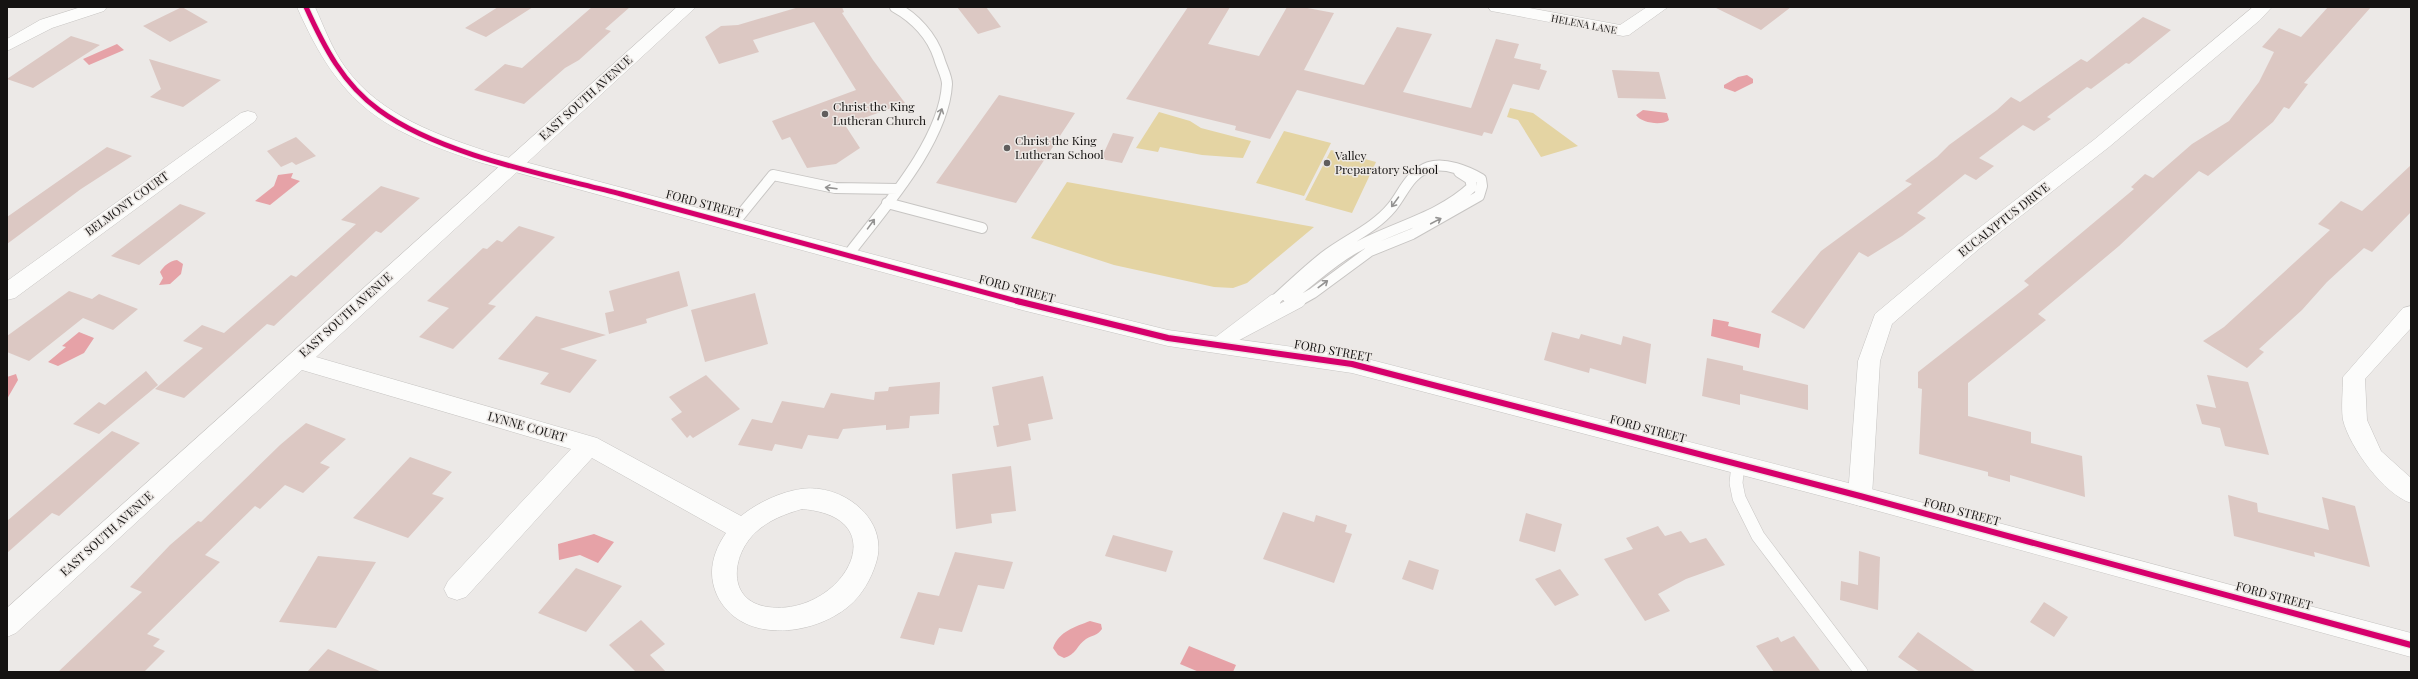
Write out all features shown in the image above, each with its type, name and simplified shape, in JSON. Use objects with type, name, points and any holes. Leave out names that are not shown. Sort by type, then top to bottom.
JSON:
[{"type":"street","points":[[7,46],[46,24],[98,7]]},
{"type":"street","name":"FORD STREET","points":[[306,7],[329,55],[346,80],[375,106],[411,130],[442,143],[511,165],[734,223],[1022,302],[1168,338],[1352,364],[1860,496],[2411,645]]},
{"type":"street","name":"EAST SOUTH AVENUE","points":[[7,625],[511,165],[687,7]]},
{"type":"street","name":"HELENA LANE","points":[[1497,7],[1623,31],[1659,7]]},
{"type":"street","name":"EUCALYPTUS DRIVE","points":[[1860,496],[1869,361],[1883,320],[1973,243],[2108,138],[2254,16],[2262,7]]},
{"type":"street","name":"BELMONT COURT","points":[[7,292],[248,117]]},
{"type":"street","points":[[2411,314],[2354,376],[2355,420],[2372,457],[2411,493]]},
{"type":"street","name":"LYNNE COURT","points":[[297,360],[589,445],[742,529]]},
{"type":"street","points":[[457,589],[589,445]]},
{"type":"street","points":[[802,499],[833,503],[846,510],[857,519],[863,531],[866,544],[865,559],[859,574],[847,591],[830,605],[809,615],[786,620],[765,619],[746,611],[733,599],[725,583],[724,565],[730,547],[742,529],[764,512],[785,503],[802,499]]},
{"type":"lane","points":[[848,255],[898,189],[930,142],[942,109],[947,83],[934,43],[908,14],[894,7]]},
{"type":"lane","points":[[1429,167],[1443,167],[1464,170],[1481,179],[1482,186],[1479,196],[1412,234],[1370,251],[1312,293],[1216,345],[1267,307],[1324,257],[1375,222],[1392,207],[1412,177],[1429,167]]},
{"type":"lane","points":[[734,223],[773,175],[803,185],[852,191],[898,189]]},
{"type":"lane","points":[[887,203],[982,228]]},
{"type":"lane","points":[[1738,464],[1736,484],[1739,498],[1758,536],[1861,672]]},
{"type":"shaded area","points":[[117,44],[124,50],[89,65],[83,59]]},
{"type":"shaded area","points":[[1747,75],[1753,79],[1753,83],[1735,92],[1724,88],[1724,85],[1738,77]]},
{"type":"shaded area","points":[[1510,108],[1533,113],[1578,146],[1541,157],[1518,120],[1507,117]]},
{"type":"shaded area","points":[[1643,110],[1667,113],[1669,120],[1662,123],[1647,122],[1636,115]]},
{"type":"shaded area","points":[[1159,112],[1190,121],[1201,128],[1251,141],[1243,158],[1202,155],[1160,147],[1158,152],[1136,148]]},
{"type":"shaded area","points":[[1284,131],[1331,143],[1304,196],[1256,183]]},
{"type":"shaded area","points":[[1331,150],[1376,162],[1352,213],[1305,200]]},
{"type":"shaded area","points":[[293,173],[291,178],[300,181],[270,205],[255,201],[274,186],[278,175]]},
{"type":"shaded area","points":[[1067,182],[1314,227],[1247,283],[1233,288],[1214,287],[1114,265],[1031,238]]},
{"type":"shaded area","points":[[177,260],[183,264],[181,274],[170,284],[159,285],[163,278],[160,272],[169,263]]},
{"type":"shaded area","points":[[1713,319],[1729,322],[1728,326],[1761,334],[1759,348],[1711,336]]},
{"type":"shaded area","points":[[79,332],[94,338],[84,353],[58,366],[48,362],[66,347],[62,346]]},
{"type":"shaded area","points":[[16,374],[18,380],[7,399],[7,377]]},
{"type":"shaded area","points":[[594,534],[614,542],[598,563],[580,555],[559,560],[558,544]]},
{"type":"shaded area","points":[[1090,621],[1101,624],[1102,629],[1098,633],[1083,641],[1068,657],[1064,658],[1058,655],[1053,648],[1059,637],[1068,630]]},
{"type":"shaded area","points":[[1189,646],[1236,665],[1233,672],[1199,672],[1180,664]]},
{"type":"building","points":[[182,7],[208,22],[170,42],[143,26]]},
{"type":"building","points":[[498,7],[533,7],[486,37],[465,28]]},
{"type":"building","points":[[592,7],[630,7],[605,29],[611,31],[579,60],[565,68],[524,104],[474,90],[505,64],[522,68]]},
{"type":"building","points":[[799,7],[842,7],[844,12],[842,13],[873,60],[905,103],[845,125],[860,148],[836,164],[807,168],[790,137],[782,140],[772,121],[856,90],[814,22],[753,40],[759,52],[719,64],[705,37],[721,26],[738,25]]},
{"type":"building","points":[[957,7],[986,7],[1001,27],[978,34]]},
{"type":"building","points":[[1188,7],[1230,7],[1208,44],[1259,56],[1287,7],[1302,7],[1334,13],[1304,70],[1364,85],[1397,27],[1432,34],[1403,92],[1471,108],[1496,39],[1519,44],[1514,58],[1541,64],[1540,69],[1547,71],[1539,90],[1513,84],[1492,134],[1484,132],[1482,136],[1297,90],[1270,139],[1235,130],[1236,126],[1126,99]]},
{"type":"building","points":[[1714,7],[1791,7],[1761,30]]},
{"type":"building","points":[[2328,7],[2371,7],[2304,83],[2308,84],[2289,109],[2284,107],[2273,122],[2208,176],[2199,171],[2119,246],[2038,314],[2046,320],[1968,383],[1968,416],[2031,432],[2031,443],[2082,456],[2085,497],[2010,475],[2010,482],[1988,476],[1988,472],[1919,454],[1922,389],[1918,388],[1918,372],[2029,285],[2024,281],[2134,189],[2131,187],[2145,174],[2153,178],[2192,144],[2229,121],[2259,82],[2274,52],[2262,47],[2279,28],[2301,37]]},
{"type":"building","points":[[2143,17],[2171,30],[2129,64],[2126,63],[2091,89],[2087,87],[2047,117],[2051,119],[2034,131],[2023,125],[1979,158],[1994,166],[1976,180],[1965,174],[1917,213],[1926,218],[1902,236],[1868,257],[1859,252],[1804,329],[1771,312],[1821,251],[1912,184],[1905,181],[1937,157],[1949,145],[1997,110],[2011,97],[2020,102],[2081,59],[2087,62]]},
{"type":"building","points":[[71,36],[100,45],[33,88],[7,79]]},
{"type":"building","points":[[149,59],[221,80],[183,107],[150,97],[161,89]]},
{"type":"building","points":[[1612,70],[1659,72],[1666,99],[1618,98]]},
{"type":"building","name":"Christ the King Lutheran School","points":[[999,95],[1075,113],[1016,203],[936,183]]},
{"type":"building","points":[[1113,133],[1134,137],[1122,163],[1101,159]]},
{"type":"building","points":[[296,137],[316,156],[296,165],[292,162],[281,167],[267,151]]},
{"type":"building","points":[[107,147],[132,156],[81,189],[7,244],[7,217]]},
{"type":"building","points":[[2411,165],[2411,212],[2372,252],[2364,248],[2327,282],[2302,310],[2259,349],[2264,352],[2247,368],[2203,341],[2224,327],[2330,230],[2318,224],[2341,201],[2362,211]]},
{"type":"building","points":[[381,186],[420,198],[381,233],[376,231],[274,326],[267,324],[184,398],[155,389],[203,348],[183,341],[202,325],[224,333],[291,275],[296,277],[356,224],[341,220]]},
{"type":"building","points":[[180,204],[206,213],[139,265],[111,256]]},
{"type":"building","points":[[519,226],[555,237],[488,304],[496,306],[453,349],[419,337],[449,308],[427,301],[483,248],[487,249],[497,240],[502,242]]},
{"type":"building","points":[[679,271],[688,306],[646,319],[647,323],[609,334],[605,313],[614,311],[609,291]]},
{"type":"building","points":[[69,291],[92,299],[99,294],[138,309],[113,330],[83,318],[29,361],[7,352],[7,336]]},
{"type":"building","points":[[755,293],[768,344],[705,362],[691,310]]},
{"type":"building","points":[[536,316],[606,335],[560,349],[597,360],[570,393],[540,384],[549,373],[498,359]]},
{"type":"building","points":[[1552,332],[1579,339],[1581,334],[1621,345],[1623,336],[1651,344],[1646,384],[1590,368],[1589,373],[1544,360]]},
{"type":"building","points":[[1707,358],[1743,366],[1743,370],[1808,385],[1808,410],[1740,394],[1740,405],[1702,396]]},
{"type":"building","points":[[146,371],[158,385],[99,434],[73,424],[99,402],[105,405]]},
{"type":"building","points":[[706,375],[740,409],[693,438],[690,435],[687,438],[671,419],[682,412],[669,397]]},
{"type":"building","points":[[2207,375],[2248,382],[2269,455],[2225,446],[2220,428],[2202,424],[2196,404],[2216,408]]},
{"type":"building","points":[[1043,376],[1053,419],[1028,424],[1031,440],[997,447],[993,426],[999,425],[992,387]]},
{"type":"building","points":[[940,382],[939,414],[910,416],[909,428],[886,430],[886,425],[843,429],[838,439],[808,435],[802,449],[775,444],[772,451],[738,445],[752,419],[772,423],[782,401],[824,408],[831,393],[874,400],[875,392],[888,391],[889,387]]},
{"type":"building","points":[[306,423],[346,439],[320,463],[330,467],[303,493],[285,485],[260,509],[255,506],[205,555],[220,562],[147,634],[160,639],[153,646],[165,651],[144,672],[58,672],[142,592],[130,587],[170,545],[198,521],[201,522],[280,445]]},
{"type":"building","points":[[112,431],[140,443],[59,516],[52,513],[7,553],[7,521]]},
{"type":"building","points":[[410,457],[452,472],[432,494],[444,498],[408,538],[353,518]]},
{"type":"building","points":[[1011,466],[1016,511],[991,514],[992,523],[956,529],[952,474]]},
{"type":"building","points":[[2228,495],[2257,503],[2258,512],[2329,530],[2322,497],[2355,506],[2370,567],[2314,552],[2315,557],[2234,536]]},
{"type":"building","points":[[1283,512],[1314,522],[1316,515],[1347,525],[1345,532],[1352,534],[1334,583],[1263,559]]},
{"type":"building","points":[[1526,513],[1562,524],[1555,552],[1519,541]]},
{"type":"building","points":[[1658,526],[1665,536],[1681,531],[1690,543],[1706,538],[1725,565],[1686,579],[1658,594],[1670,611],[1645,621],[1604,559],[1633,549],[1626,538]]},
{"type":"building","points":[[1113,535],[1173,551],[1166,572],[1105,556]]},
{"type":"building","points":[[1859,551],[1880,557],[1878,610],[1840,600],[1841,581],[1858,585]]},
{"type":"building","points":[[955,552],[1013,562],[1004,589],[978,585],[962,632],[939,628],[934,645],[900,638],[918,592],[939,596]]},
{"type":"building","points":[[318,556],[376,562],[336,628],[279,622]]},
{"type":"building","points":[[1409,560],[1439,570],[1433,590],[1402,579]]},
{"type":"building","points":[[576,568],[622,586],[586,632],[538,613]]},
{"type":"building","points":[[1560,569],[1579,595],[1555,606],[1535,579]]},
{"type":"building","points":[[2044,602],[2068,617],[2054,637],[2030,622]]},
{"type":"building","points":[[641,620],[665,644],[650,655],[666,672],[636,672],[609,645]]},
{"type":"building","points":[[1918,632],[1976,672],[1920,672],[1898,657]]},
{"type":"building","points":[[1794,636],[1821,672],[1774,672],[1756,646],[1778,637],[1781,642]]},
{"type":"building","points":[[328,649],[382,672],[307,672]]},
{"type":"cycle path","points":[[306,7],[323,44],[339,71],[361,96],[380,111],[421,134],[466,151],[511,165],[1022,302],[1168,338],[1352,364],[1860,496],[2411,645]]},
{"type":"place","name":"Christ the King Lutheran Church","points":[[825,114]]},
{"type":"place","name":"Christ the King Lutheran School","points":[[1007,148]]},
{"type":"place","name":"Valley Preparatory School","points":[[1327,163]]}]
